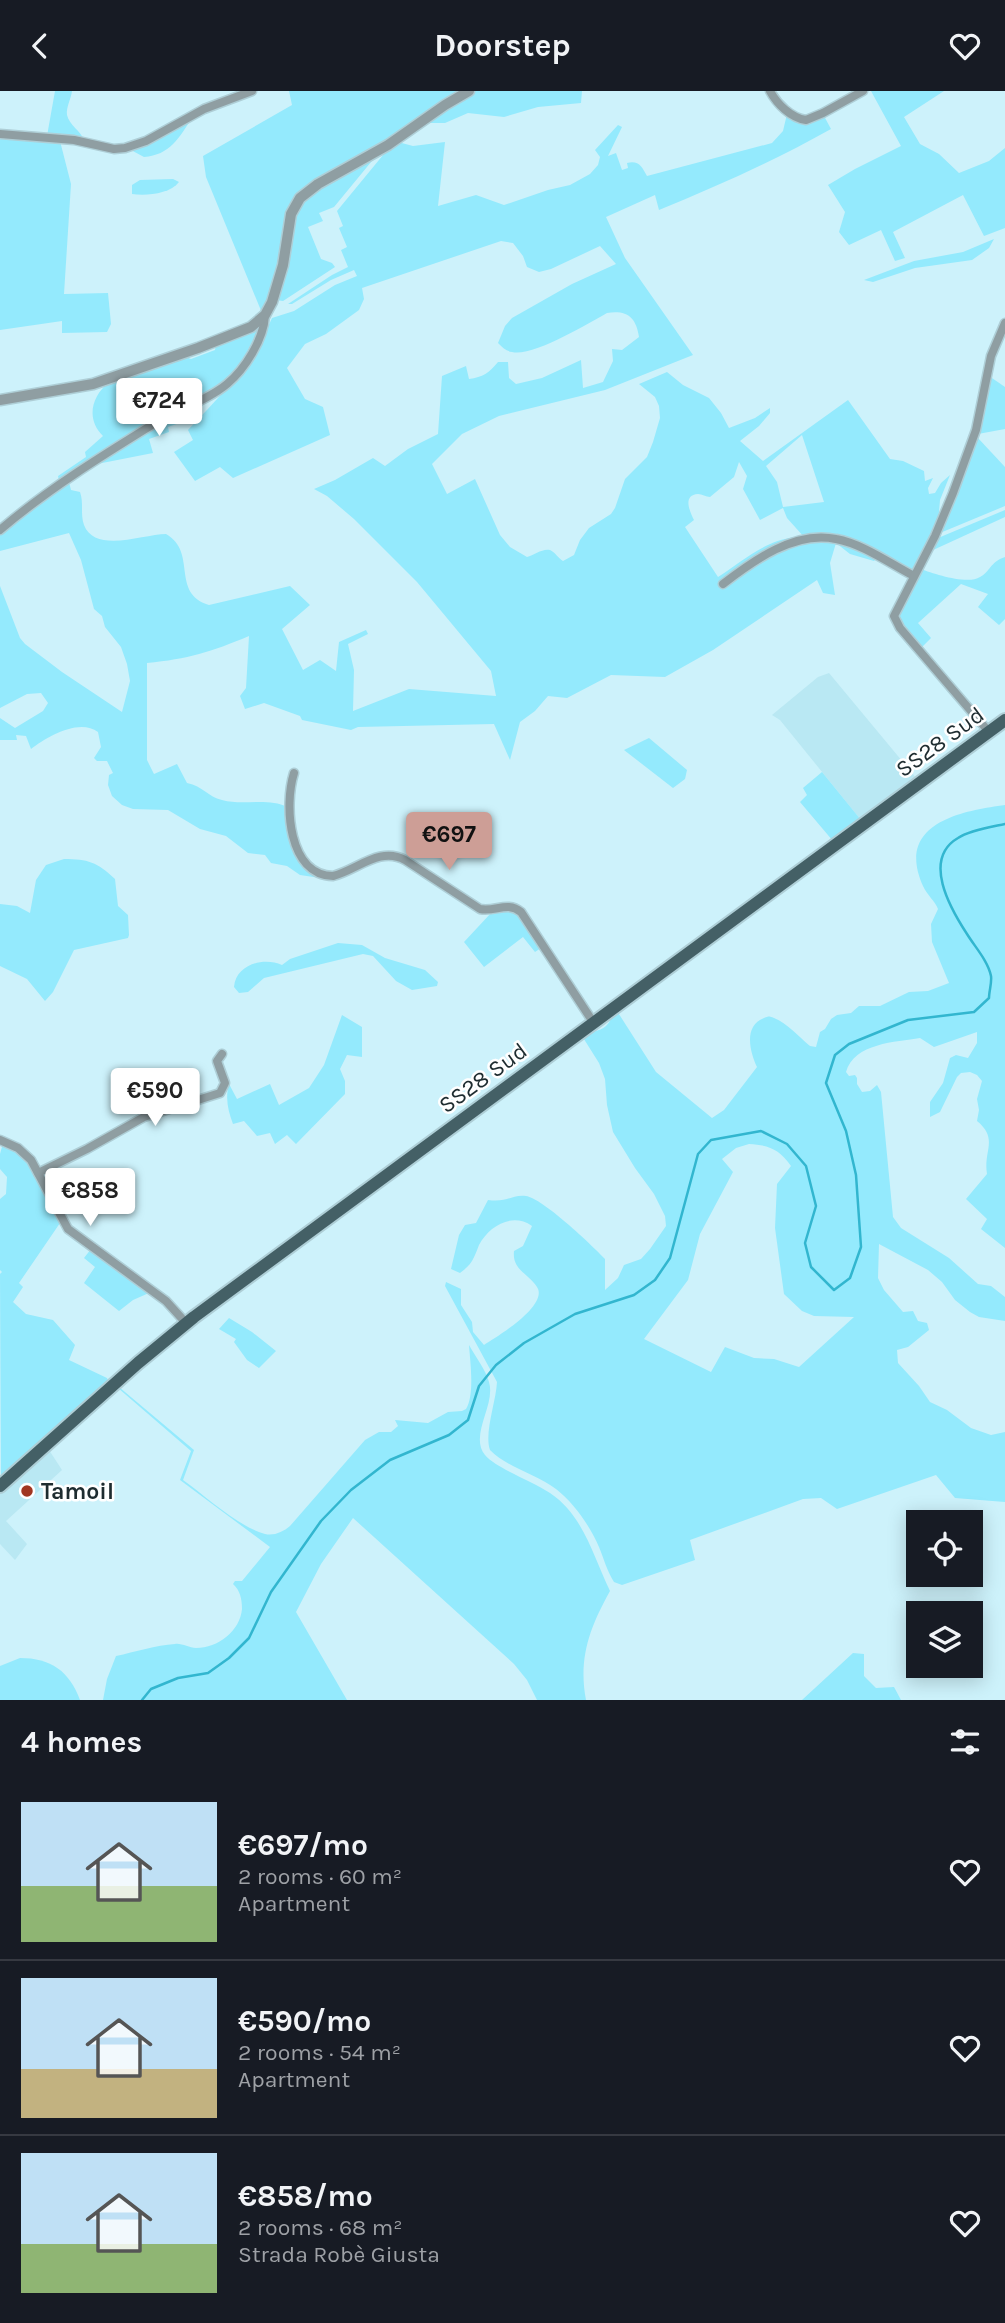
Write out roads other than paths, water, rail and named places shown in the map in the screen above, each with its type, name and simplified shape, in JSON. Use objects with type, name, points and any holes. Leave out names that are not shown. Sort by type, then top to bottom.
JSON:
[{"type":"main road","name":"SS28 Sud","points":[[0,1486],[186,1323],[1005,720]]},
{"type":"street","points":[[0,134],[64,139],[125,148],[150,139],[204,109],[252,91]]},
{"type":"street","points":[[0,530],[52,489],[161,420],[225,385],[238,372],[264,327],[265,315],[283,265],[291,214],[300,198],[318,184],[388,145],[445,104],[469,91]]},
{"type":"street","points":[[770,91],[785,108],[804,120],[863,91]]},
{"type":"street","points":[[0,400],[78,387],[108,379],[246,329],[265,315]]},
{"type":"street","points":[[989,732],[895,622],[896,609],[941,523],[973,441],[991,356],[1005,323]]},
{"type":"street","points":[[723,584],[750,564],[776,550],[803,540],[824,538],[837,539],[859,547],[914,576]]},
{"type":"street","points":[[294,773],[290,798],[292,837],[309,867],[333,876],[379,857],[393,855],[480,909],[506,906],[516,908],[593,1022]]},
{"type":"street","points":[[38,1173],[88,1149],[144,1117],[220,1093],[225,1083],[216,1061],[222,1053]]},
{"type":"street","points":[[0,1140],[23,1153],[32,1162],[68,1229],[166,1301],[186,1323]]},
{"type":"waterway","points":[[142,1700],[151,1689],[178,1678],[208,1673],[229,1658],[249,1638],[271,1592],[321,1521],[351,1490],[390,1460],[449,1435],[468,1420],[479,1386],[496,1365],[524,1343],[575,1314],[634,1295],[655,1280],[670,1258],[698,1154],[711,1140],[761,1131],[787,1144],[806,1166],[816,1206],[805,1243],[811,1267],[834,1290],[850,1278],[861,1247],[856,1175],[846,1131],[826,1083],[835,1055],[849,1044],[908,1020],[974,1012],[989,998],[989,970],[947,898],[941,871],[942,858],[947,847],[963,835],[1005,824]]},
{"type":"place","name":"Tamoil","points":[[27,1491]]}]
